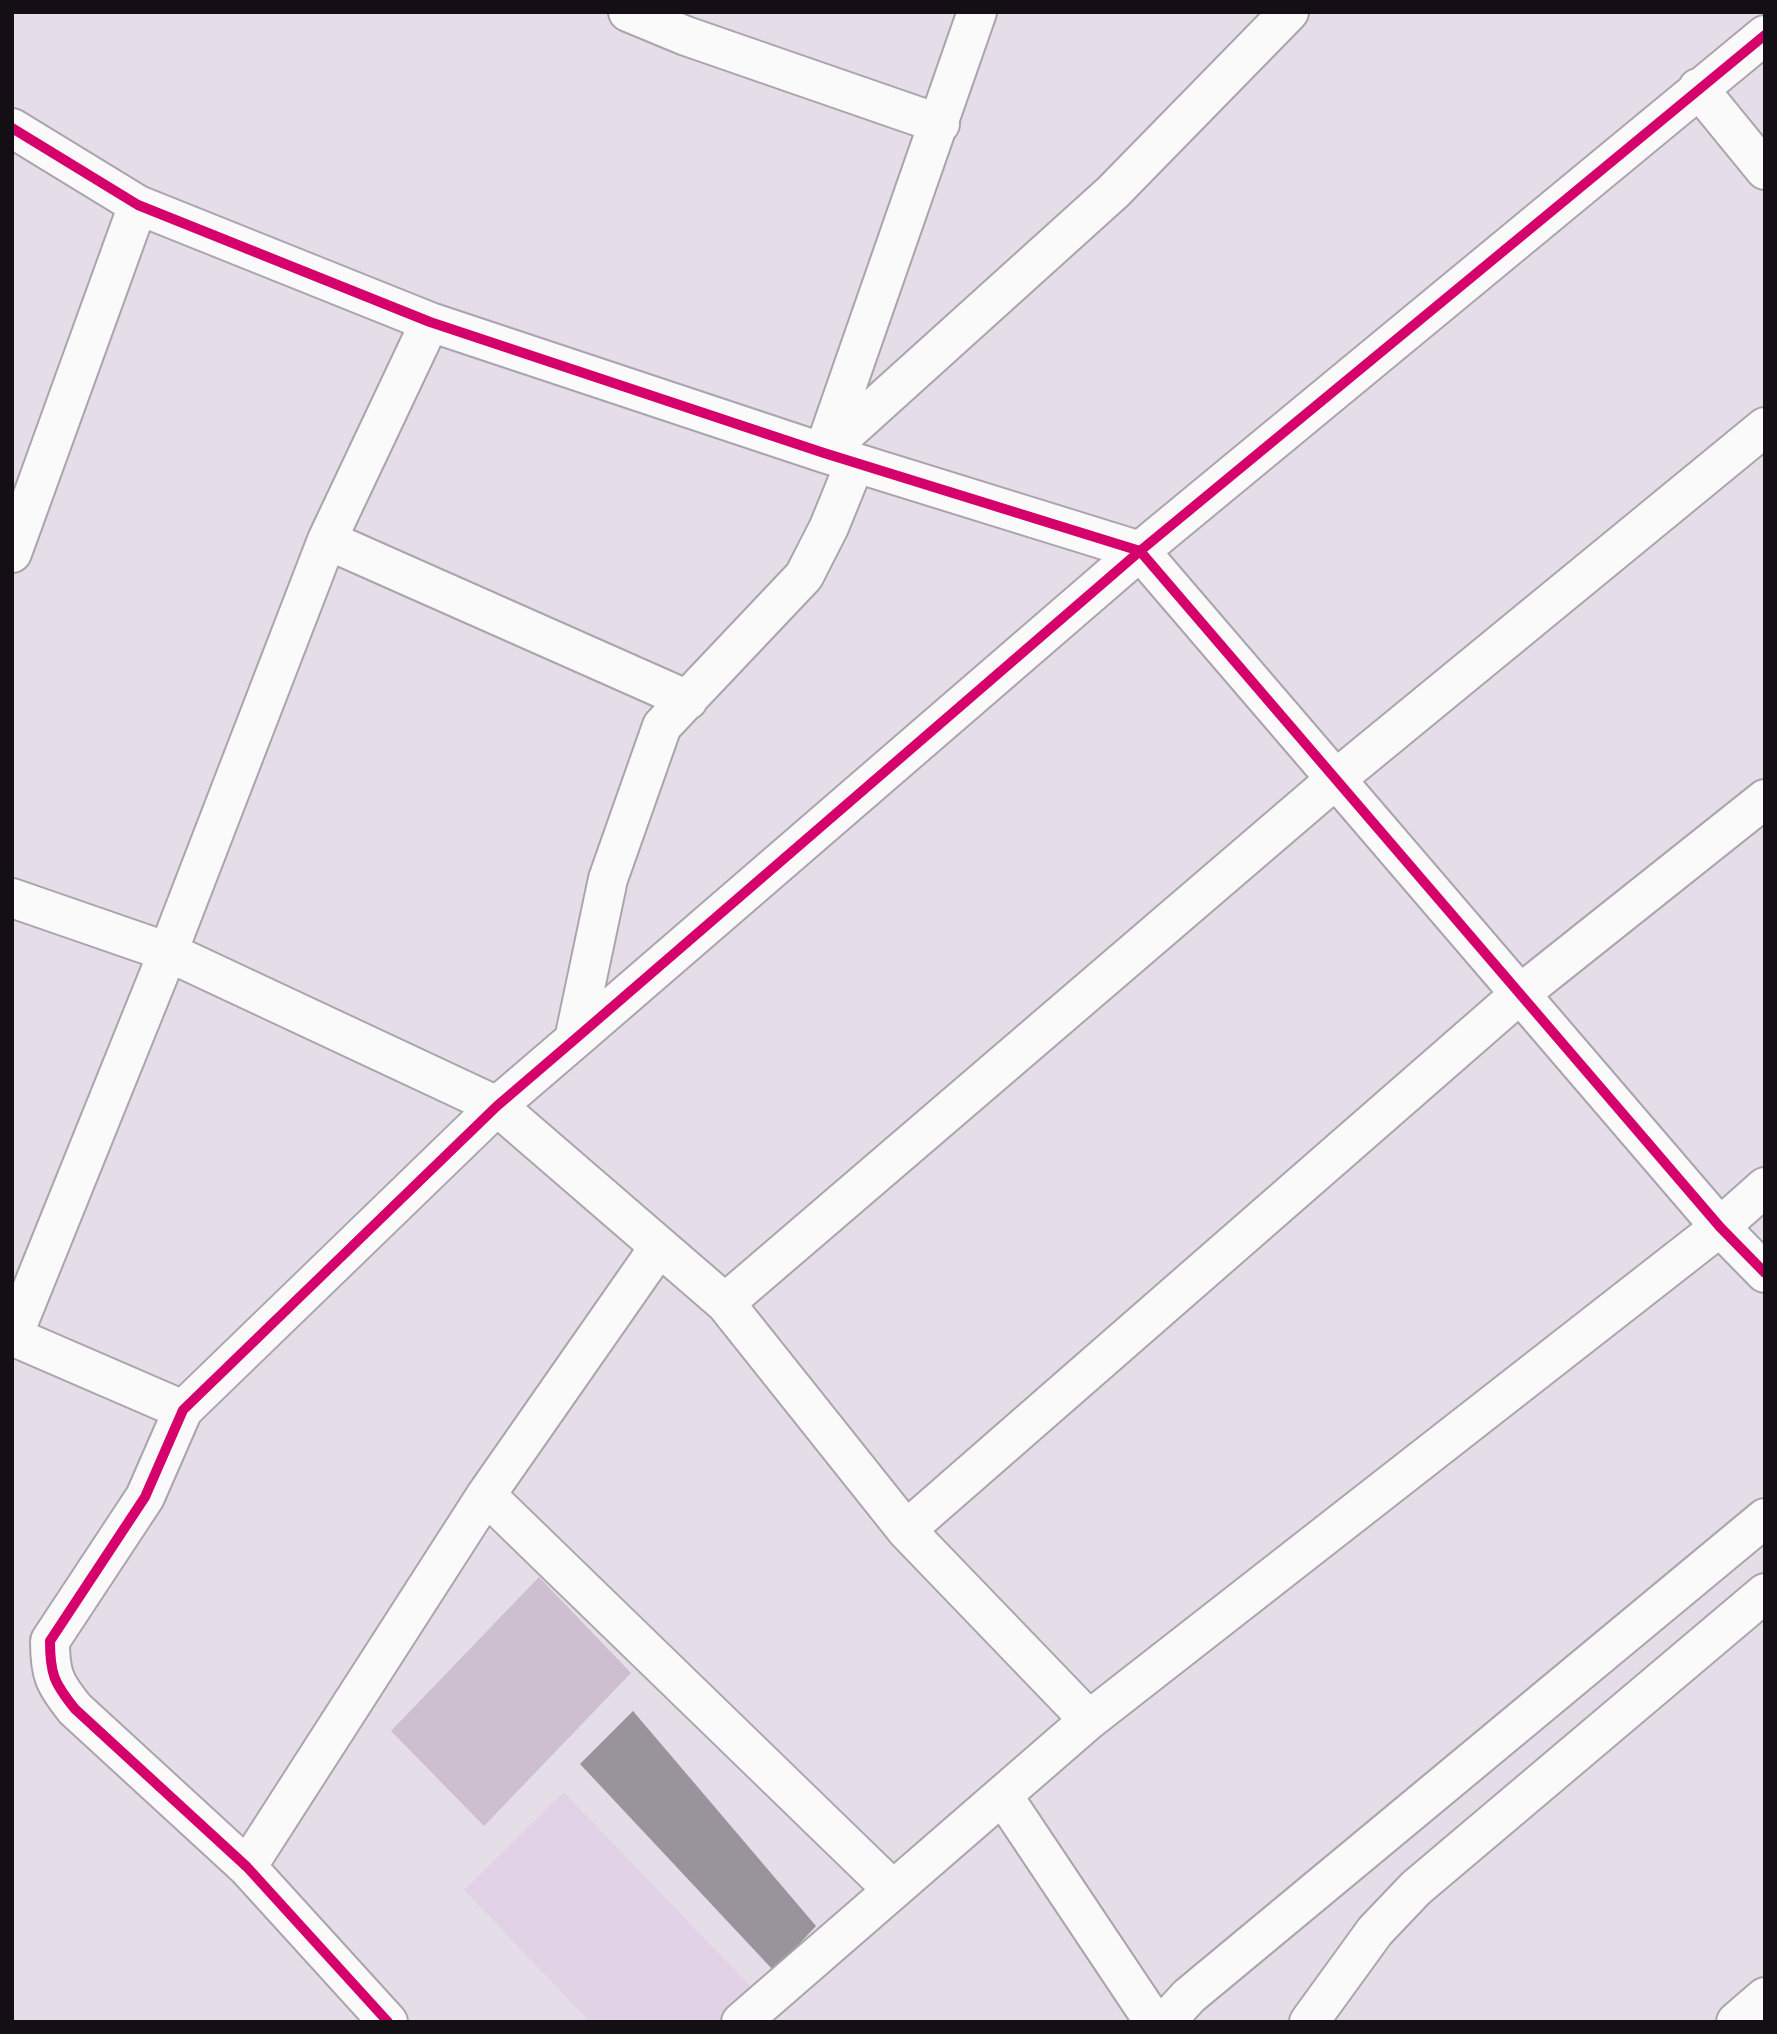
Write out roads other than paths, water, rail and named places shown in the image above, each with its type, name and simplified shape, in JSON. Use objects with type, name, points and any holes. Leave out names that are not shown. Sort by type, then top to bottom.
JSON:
[{"type":"street","points":[[628,12],[686,36],[940,124]]},
{"type":"street","points":[[574,1040],[608,878],[662,726],[804,576],[829,527],[839,458],[940,124],[977,12]]},
{"type":"street","points":[[839,458],[1113,192],[1289,12]]},
{"type":"street","points":[[388,2022],[247,1867],[75,1709],[56,1686],[50,1667],[50,1641],[145,1497],[183,1410],[497,1106],[1140,551],[1765,35]]},
{"type":"street","points":[[1698,88],[1765,170]]},
{"type":"street","points":[[12,128],[138,205],[430,322],[839,458],[1140,551],[1720,1227],[1765,1273]]},
{"type":"street","points":[[12,553],[138,205]]},
{"type":"street","points":[[183,1410],[13,1336],[168,952],[327,540],[430,322]]},
{"type":"street","points":[[725,1303],[1336,779],[1765,427]]},
{"type":"street","points":[[327,540],[688,700]]},
{"type":"street","points":[[906,1530],[1520,994],[1765,799]]},
{"type":"street","points":[[12,898],[168,952],[497,1106],[725,1303],[906,1530],[1089,1720]]},
{"type":"street","points":[[741,2022],[1089,1720],[1720,1227],[1765,1187]]},
{"type":"street","points":[[247,1867],[486,1495],[659,1247]]},
{"type":"street","points":[[486,1495],[892,1889]]},
{"type":"street","points":[[1165,2022],[1189,1996],[1765,1518]]},
{"type":"street","points":[[1309,2022],[1376,1931],[1416,1888],[1765,1593]]},
{"type":"street","points":[[1003,1796],[1154,2022]]},
{"type":"street","points":[[1736,2022],[1765,1997]]}]
